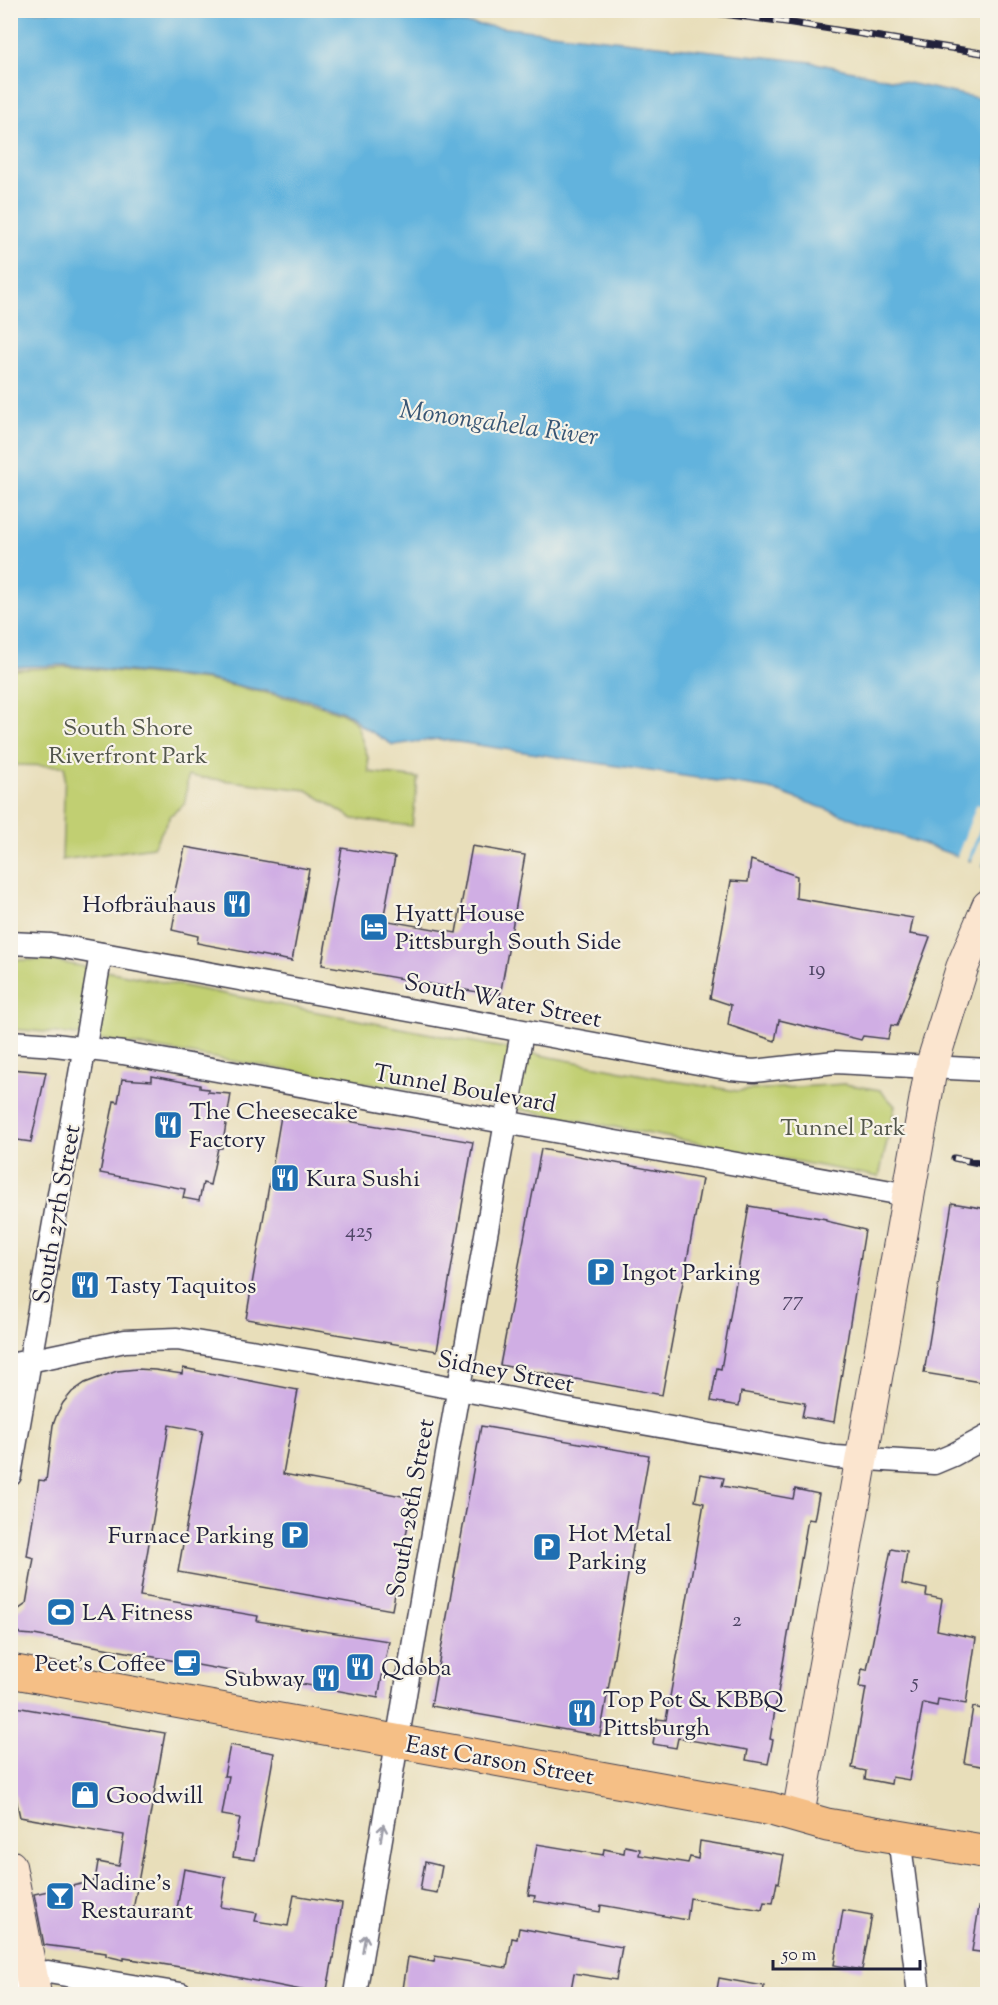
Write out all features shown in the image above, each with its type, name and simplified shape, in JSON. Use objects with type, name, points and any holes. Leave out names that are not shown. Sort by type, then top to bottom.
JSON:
[{"type":"main road","points":[[798,1816],[932,1068],[962,968],[984,914]]},
{"type":"main road","name":"East Carson Street","points":[[10,1671],[771,1809],[827,1825],[987,1852]]},
{"type":"main road","points":[[10,1866],[26,1983]]},
{"type":"street","name":"South Water Street","points":[[10,943],[51,945],[731,1069],[754,1071],[835,1062],[987,1070]]},
{"type":"street","name":"South 27th Street","points":[[10,1475],[20,1364],[85,1048],[101,954]]},
{"type":"street","name":"South 28th Street","points":[[355,1995],[458,1389],[522,1032]]},
{"type":"street","name":"Tunnel Boulevard","points":[[10,1042],[123,1053],[908,1195]]},
{"type":"street","name":"Sidney Street","points":[[20,1364],[125,1341],[177,1339],[317,1362],[835,1457],[934,1463],[987,1436]]},
{"type":"street","points":[[899,1837],[918,1992]]},
{"type":"street","points":[[26,1983],[48,1972],[181,1995]]},
{"type":"green space","name":"South Shore Riverfront Park","points":[[69,667],[206,680],[311,703],[349,716],[357,725],[368,758],[369,772],[418,778],[412,826],[353,819],[307,790],[188,776],[185,803],[171,815],[153,847],[62,860],[65,766],[11,765],[10,670]]},
{"type":"green space","name":"Tunnel Park","points":[[11,960],[49,960],[674,1081],[737,1091],[844,1084],[880,1090],[895,1106],[879,1177],[481,1102],[69,1034],[11,1029]]},
{"type":"water","name":"Monongahela River","points":[[10,11],[354,11],[811,62],[987,100],[987,867],[770,789],[438,739],[393,745],[360,725],[351,715],[313,701],[207,679],[66,665],[11,667]]},
{"type":"pier","points":[[977,804],[987,808],[987,820],[983,819],[967,863],[956,859]]},
{"type":"pier","points":[[987,820],[987,853],[981,868],[970,864]]},
{"type":"building","name":"Hyatt House Pittsburgh South Side","points":[[472,846],[525,855],[500,996],[322,965],[342,848],[395,857],[383,920],[456,933]]},
{"type":"building","name":"Hofbräuhaus","points":[[185,847],[309,869],[292,961],[197,943],[198,936],[172,930],[176,908],[167,899],[175,891]]},
{"type":"building","points":[[751,860],[797,876],[796,898],[913,918],[910,934],[930,937],[897,1026],[891,1025],[888,1039],[863,1036],[861,1040],[779,1020],[775,1041],[728,1025],[731,1005],[710,998],[731,881],[748,882]]},
{"type":"building","points":[[10,1069],[46,1072],[31,1142],[10,1139]]},
{"type":"building","name":"The Cheesecake Factory","points":[[152,1076],[200,1085],[200,1088],[208,1089],[208,1092],[231,1094],[222,1148],[218,1148],[210,1185],[203,1183],[199,1201],[183,1198],[185,1189],[100,1173],[114,1101],[118,1102],[122,1079],[152,1081]]},
{"type":"building","points":[[282,1110],[473,1142],[437,1351],[246,1319]]},
{"type":"building","name":"Ingot Parking","points":[[541,1149],[702,1179],[662,1395],[500,1365]]},
{"type":"building","points":[[952,1203],[987,1209],[987,1383],[924,1373]]},
{"type":"building","points":[[749,1206],[826,1219],[826,1221],[865,1230],[834,1422],[802,1417],[805,1403],[741,1392],[739,1406],[711,1401],[717,1368],[721,1369]]},
{"type":"building","points":[[183,1368],[298,1390],[283,1474],[413,1498],[392,1610],[178,1572],[203,1431],[169,1425],[140,1596],[258,1616],[257,1621],[389,1641],[378,1698],[20,1634],[13,1624],[15,1612],[26,1604],[34,1558],[27,1556],[39,1480],[46,1481],[53,1425],[63,1403],[72,1392],[85,1383],[117,1371],[137,1369],[182,1374]]},
{"type":"building","name":"Hot Metal Parking","points":[[481,1426],[649,1455],[600,1736],[431,1706]]},
{"type":"building","points":[[700,1474],[724,1478],[722,1486],[793,1499],[795,1489],[819,1494],[814,1520],[808,1519],[770,1739],[773,1740],[768,1764],[746,1760],[748,1750],[678,1738],[676,1748],[653,1744],[657,1719],[666,1720],[704,1503],[695,1501]]},
{"type":"building","points":[[891,1549],[907,1552],[902,1584],[927,1589],[926,1596],[942,1599],[937,1630],[976,1638],[966,1704],[938,1699],[937,1706],[923,1703],[909,1780],[892,1777],[891,1784],[865,1779],[866,1771],[852,1768],[866,1688],[859,1687],[862,1669],[867,1670]]},
{"type":"building","points":[[10,1706],[165,1733],[133,1910],[176,1915],[184,1869],[226,1877],[221,1907],[257,1913],[255,1921],[288,1926],[294,1895],[342,1903],[326,1995],[211,1972],[124,1958],[124,1960],[106,1956],[106,1953],[44,1945],[34,1894],[95,1881],[98,1862],[119,1866],[124,1835],[20,1817],[10,1772]]},
{"type":"building","points":[[973,1707],[987,1710],[987,1767],[964,1763]]},
{"type":"building","points":[[230,1745],[274,1753],[255,1860],[233,1857],[240,1818],[222,1815],[229,1776],[224,1776]]},
{"type":"building","points":[[700,1841],[784,1855],[773,1903],[764,1902],[762,1910],[690,1898],[687,1920],[601,1905],[600,1912],[534,1901],[535,1896],[528,1895],[537,1844],[603,1855],[604,1849],[624,1853],[625,1846],[640,1849],[639,1855],[688,1863],[690,1857],[698,1859]]},
{"type":"building","points":[[425,1862],[442,1866],[437,1893],[420,1890]]},
{"type":"building","points":[[979,1907],[987,1908],[987,1953],[972,1951]]},
{"type":"building","points":[[843,1910],[872,1915],[862,1970],[834,1965]]},
{"type":"building","points":[[519,1928],[622,1947],[616,1980],[574,1973],[570,1995],[416,1995],[416,1991],[403,1989],[408,1957],[434,1962],[435,1956],[507,1968],[512,1938],[517,1939]]},
{"type":"building","points":[[719,1978],[764,1986],[763,1995],[716,1995]]},
{"type":"railway","points":[[691,10],[786,22],[988,54]]},
{"type":"railway","points":[[954,1158],[988,1165]]},
{"type":"place","name":"Hofbräuhaus","points":[[237,904]]},
{"type":"place","name":"Hyatt House Pittsburgh South Side","points":[[374,927]]},
{"type":"place","name":"The Cheesecake Factory","points":[[168,1125]]},
{"type":"place","name":"Kura Sushi","points":[[285,1178]]},
{"type":"place","name":"Ingot Parking","points":[[601,1272]]},
{"type":"place","name":"Tasty Taquitos","points":[[85,1285]]},
{"type":"place","name":"Furnace Parking","points":[[295,1535]]},
{"type":"place","name":"Hot Metal Parking","points":[[547,1547]]},
{"type":"place","name":"LA Fitness","points":[[61,1612]]},
{"type":"place","name":"Peet's Coffee","points":[[187,1663]]},
{"type":"place","name":"Qdoba","points":[[360,1667]]},
{"type":"place","name":"Subway","points":[[326,1678]]},
{"type":"place","name":"Top Pot & KBBQ Pittsburgh","points":[[582,1713]]},
{"type":"place","name":"Goodwill","points":[[85,1795]]},
{"type":"place","name":"Nadine's Restaurant","points":[[60,1896]]}]
